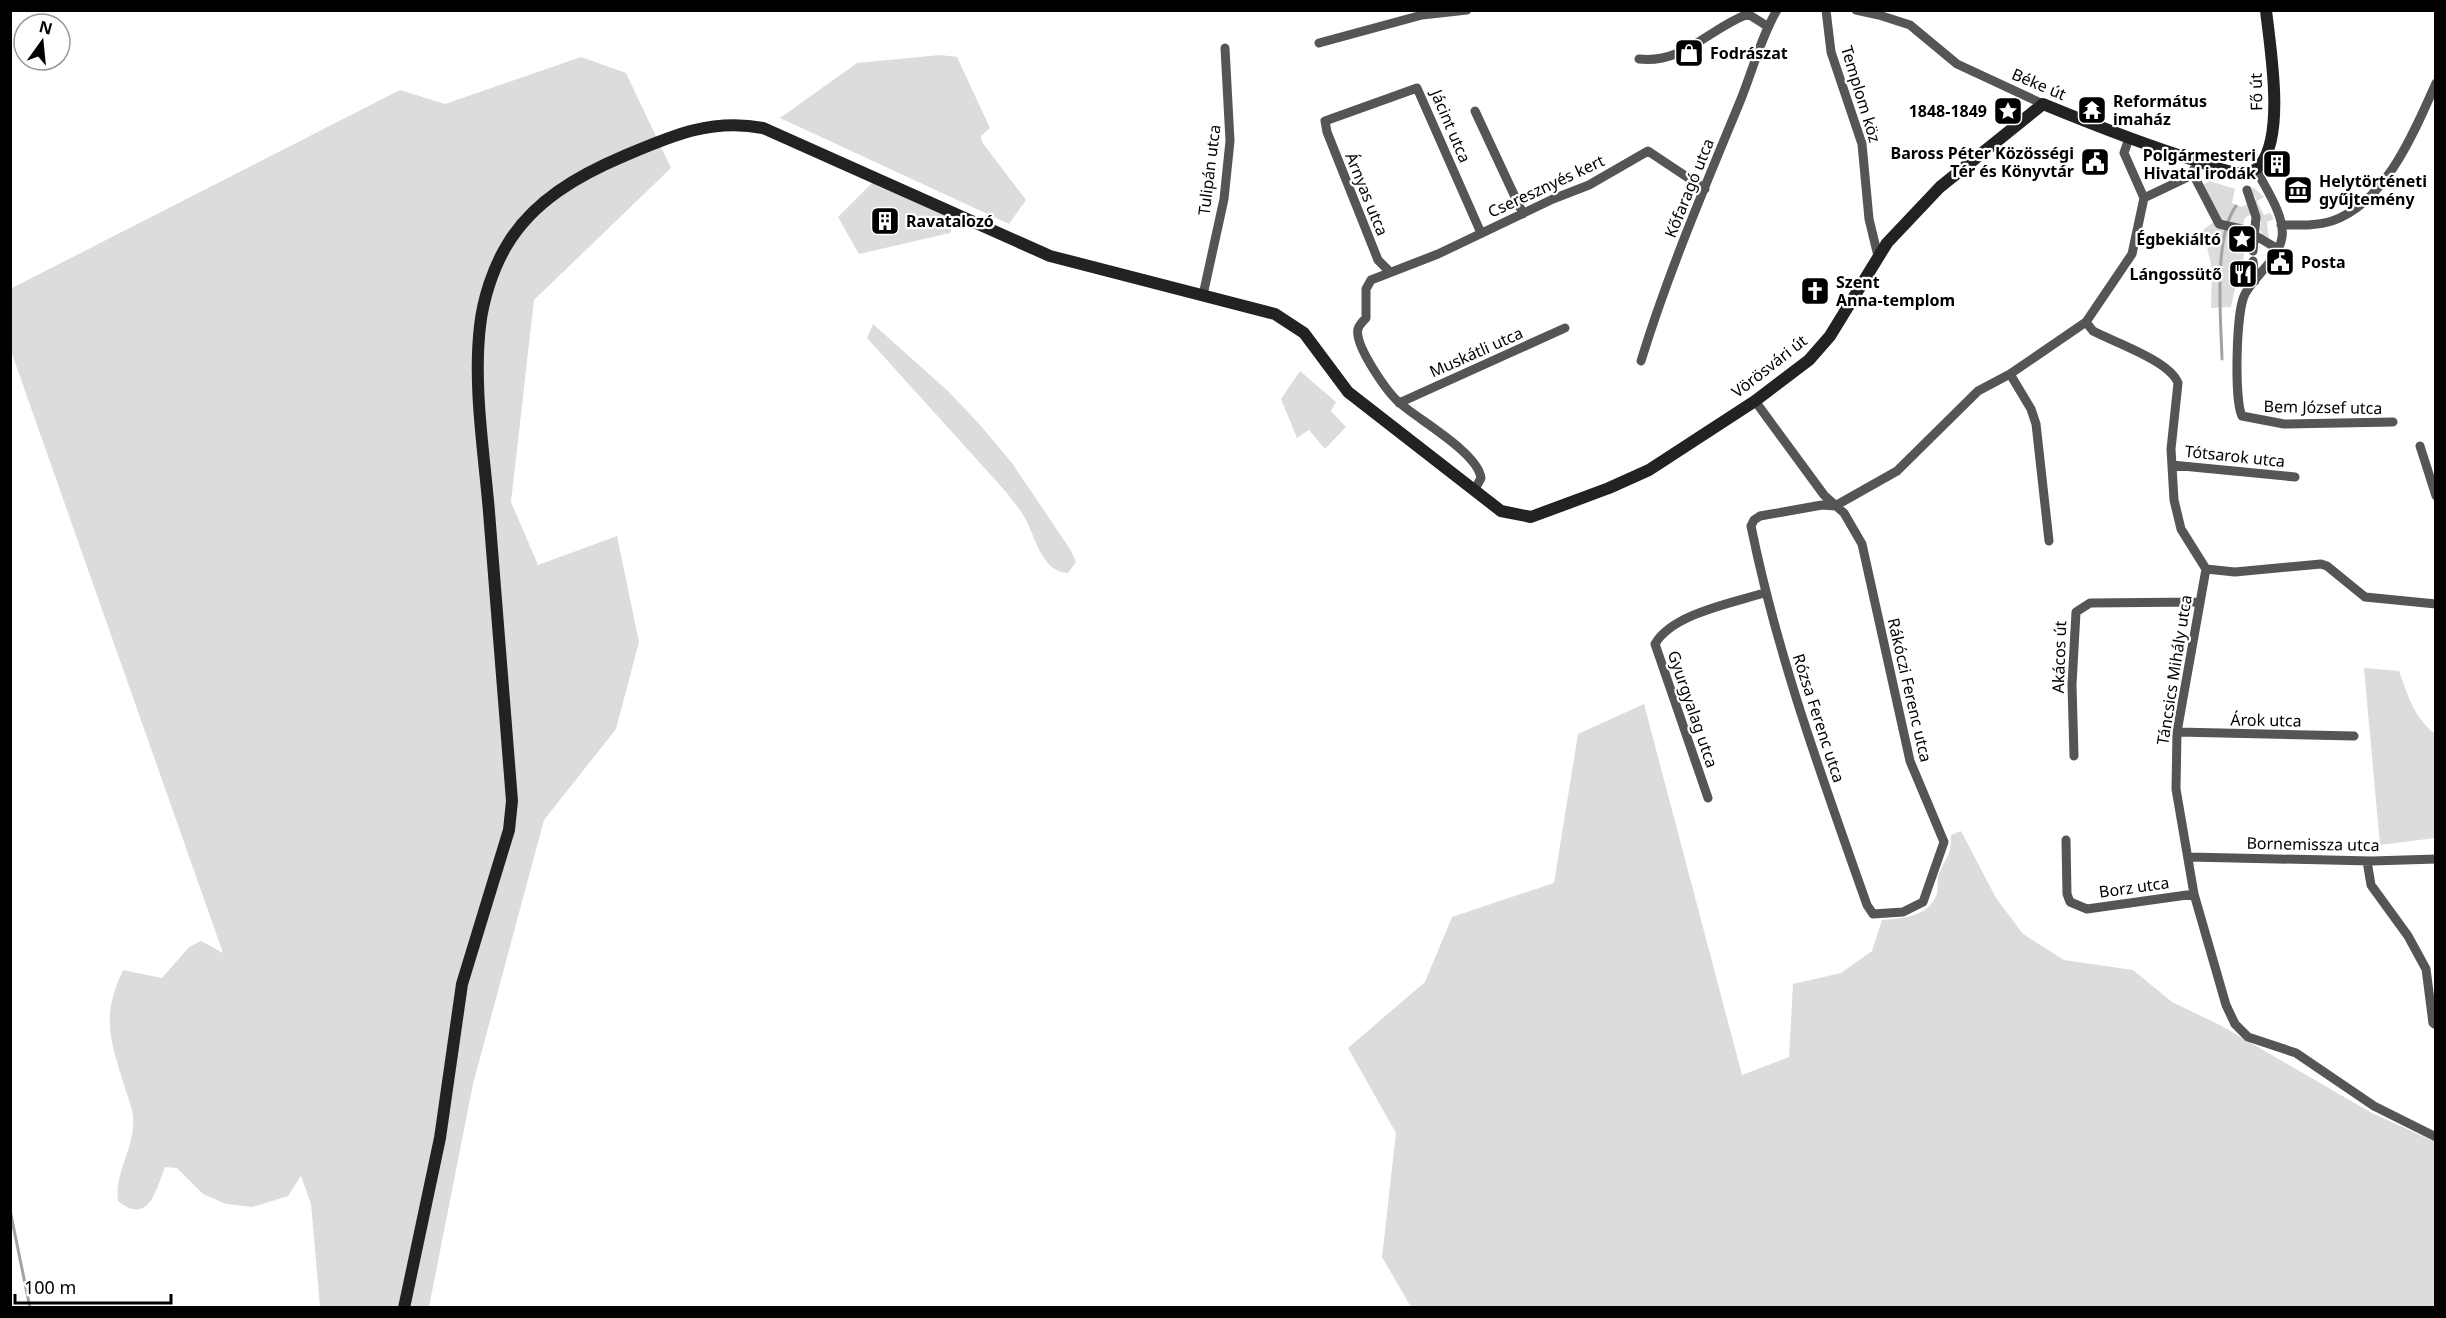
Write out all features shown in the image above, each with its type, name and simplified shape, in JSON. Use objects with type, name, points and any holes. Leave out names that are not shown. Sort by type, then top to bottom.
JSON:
[{"type":"main road","name":"Fő út","points":[[2256,169],[2262,163],[2268,147],[2274,102],[2266,10]]},
{"type":"main road","name":"Vörösvári út","points":[[404,1308],[440,1138],[462,984],[510,820],[512,801],[482,429],[480,326],[490,282],[507,244],[533,212],[586,172],[703,127],[739,124],[763,128],[1050,256],[1262,309],[1304,333],[1348,392],[1501,511],[1523,517],[1573,502],[1649,470],[1755,401],[1809,360],[1830,336],[1878,256],[1940,187],[2043,104]]},
{"type":"main road","name":"Béke út","points":[[2043,104],[2128,138],[2193,170],[2241,173],[2256,169]]},
{"type":"street","points":[[1319,44],[1422,15],[1467,10]]},
{"type":"street","name":"Kőfaragó utca","points":[[1641,361],[1666,280],[1705,189],[1767,27],[1777,10]]},
{"type":"street","name":"Templom köz","points":[[1826,10],[1831,52],[1862,144],[1869,219],[1878,256]]},
{"type":"street","name":"Béke út","points":[[1856,10],[1910,25],[1957,64],[2043,104]]},
{"type":"street","points":[[1639,59],[1659,59],[1692,48],[1707,35],[1750,12],[1767,27]]},
{"type":"street","name":"Tulipán utca","points":[[1203,295],[1224,199],[1230,141],[1225,48]]},
{"type":"street","points":[[2256,169],[2281,225],[2318,224],[2333,221],[2368,197],[2381,184],[2417,125],[2436,83]]},
{"type":"street","name":"Jácint utca","points":[[1325,121],[1410,88],[1417,88],[1481,233]]},
{"type":"street","points":[[1475,111],[1523,214]]},
{"type":"street","name":"Árnyas utca","points":[[1325,121],[1327,132],[1378,260],[1390,272]]},
{"type":"street","points":[[1835,506],[1897,471],[1978,391],[2010,374],[2086,322],[2132,254],[2144,198],[2124,153],[2128,138]]},
{"type":"street","name":"Cseresznyés kert","points":[[1399,403],[1374,369],[1357,332],[1358,327],[1366,318],[1368,284],[1379,275],[1438,254],[1589,186],[1648,151],[1705,189]]},
{"type":"street","points":[[2144,198],[2193,170],[2217,219],[2227,226],[2246,230],[2278,249]]},
{"type":"street","points":[[2247,190],[2255,213],[2253,256],[2255,281]]},
{"type":"street","name":"Bem József utca","points":[[2281,225],[2282,238],[2278,249],[2245,292],[2240,313],[2237,380],[2242,416],[2284,424],[2393,422]]},
{"type":"street","points":[[2086,322],[2093,331],[2151,359],[2176,378],[2178,388],[2172,440],[2173,490],[2181,529],[2206,569],[2235,572],[2321,564],[2327,566],[2365,597],[2436,604]]},
{"type":"street","name":"Muskátli utca","points":[[1399,403],[1566,328]]},
{"type":"street","points":[[2010,374],[2031,409],[2036,424],[2049,541]]},
{"type":"street","name":"Rákóczi Ferenc utca","points":[[1755,401],[1835,506],[1844,513],[1862,544],[1910,761],[1944,842],[1923,902],[1903,912],[1873,914]]},
{"type":"street","points":[[1399,403],[1443,434],[1475,464],[1480,478],[1473,491]]},
{"type":"street","points":[[2420,446],[2436,496]]},
{"type":"street","name":"Tótsarok utca","points":[[2172,465],[2295,477]]},
{"type":"street","name":"Rózsa Ferenc utca","points":[[1835,506],[1815,506],[1760,516],[1751,526],[1764,593],[1812,750],[1867,905],[1873,914]]},
{"type":"street","name":"Táncsics Mihály utca","points":[[2206,569],[2198,602],[2177,732],[2176,789],[2194,894],[2226,1005],[2235,1024],[2247,1037],[2296,1053],[2374,1106],[2432,1135]]},
{"type":"street","name":"Gyurgyalag utca","points":[[1708,798],[1655,644],[1666,630],[1690,616],[1764,593]]},
{"type":"street","name":"Akácos út","points":[[2074,756],[2072,685],[2076,612],[2090,603],[2198,602]]},
{"type":"street","name":"Árok utca","points":[[2177,732],[2354,736]]},
{"type":"street","name":"Borz utca","points":[[2066,840],[2067,894],[2070,902],[2078,906],[2087,909],[2194,894]]},
{"type":"street","name":"Bornemissza utca","points":[[2189,857],[2367,861],[2436,859]]},
{"type":"street","points":[[2367,861],[2371,885],[2408,936],[2426,969],[2433,1023],[2436,1025]]},
{"type":"street","points":[[2432,1135],[2436,1125]]},
{"type":"shaded area","points":[[940,55],[957,57],[990,128],[981,136],[982,142],[1026,200],[1009,224],[780,118],[857,63]]},
{"type":"shaded area","points":[[581,57],[626,73],[671,168],[534,300],[511,502],[538,565],[617,536],[639,642],[616,729],[544,820],[473,1084],[429,1307],[320,1307],[311,1204],[301,1176],[288,1196],[252,1207],[226,1204],[203,1194],[177,1168],[165,1167],[150,1202],[144,1207],[129,1208],[118,1201],[119,1180],[133,1127],[132,1108],[115,1054],[110,1028],[112,1001],[123,970],[162,978],[189,947],[201,941],[223,953],[11,351],[10,289],[400,90],[445,104]]},
{"type":"shaded area","points":[[2210,181],[2235,189],[2232,203],[2241,207],[2248,204],[2252,213],[2245,218],[2242,226],[2223,223],[2201,186]]},
{"type":"shaded area","points":[[873,182],[954,220],[950,233],[859,254],[838,217]]},
{"type":"shaded area","points":[[2253,187],[2264,197],[2257,201],[2264,215],[2270,213],[2274,219],[2267,222],[2269,241],[2264,239],[2259,227],[2261,224],[2253,201],[2256,199],[2252,191]]},
{"type":"shaded area","points":[[2215,221],[2241,231],[2243,240],[2243,261],[2231,307],[2211,308],[2212,268],[2203,230]]},
{"type":"shaded area","points":[[873,324],[948,391],[1012,463],[1070,549],[1076,562],[1068,573],[1059,571],[1046,561],[1024,516],[1007,493],[867,338]]},
{"type":"shaded area","points":[[1300,371],[1336,402],[1331,411],[1346,427],[1325,449],[1309,430],[1297,438],[1281,399]]},
{"type":"shaded area","points":[[2364,668],[2399,671],[2417,713],[2435,734],[2435,838],[2380,845]]},
{"type":"shaded area","points":[[1644,704],[1742,1075],[1789,1057],[1793,984],[1841,973],[1872,951],[1882,920],[1915,915],[1928,907],[1937,893],[1938,876],[1949,852],[1951,835],[1961,831],[1996,898],[2023,934],[2064,960],[2133,970],[2172,1002],[2220,1025],[2370,1112],[2435,1142],[2435,1307],[1411,1307],[1382,1257],[1396,1133],[1348,1048],[1425,982],[1452,917],[1554,883],[1578,734]]},
{"type":"waterway","points":[[2222,359],[2221,258],[2229,220],[2236,206]]},
{"type":"waterway","points":[[10,1210],[30,1308]]},
{"type":"place","name":"Fodrászat","points":[[1689,53]]},
{"type":"place","name":"Református imaház","points":[[2092,110]]},
{"type":"place","name":"1848-1849","points":[[2008,111]]},
{"type":"place","name":"Baross Péter Közösségi Tér és Könyvtár","points":[[2095,162]]},
{"type":"place","name":"Polgármesteri Hivatal irodák","points":[[2277,164]]},
{"type":"place","name":"Helytörténeti gyűjtemény","points":[[2298,190]]},
{"type":"place","name":"Ravatalozó","points":[[885,221]]},
{"type":"place","name":"Égbekiáltó","points":[[2242,239]]},
{"type":"place","name":"Posta","points":[[2280,262]]},
{"type":"place","name":"Lángossütő","points":[[2243,274]]},
{"type":"place","name":"Szent Anna-templom","points":[[1815,291]]}]
